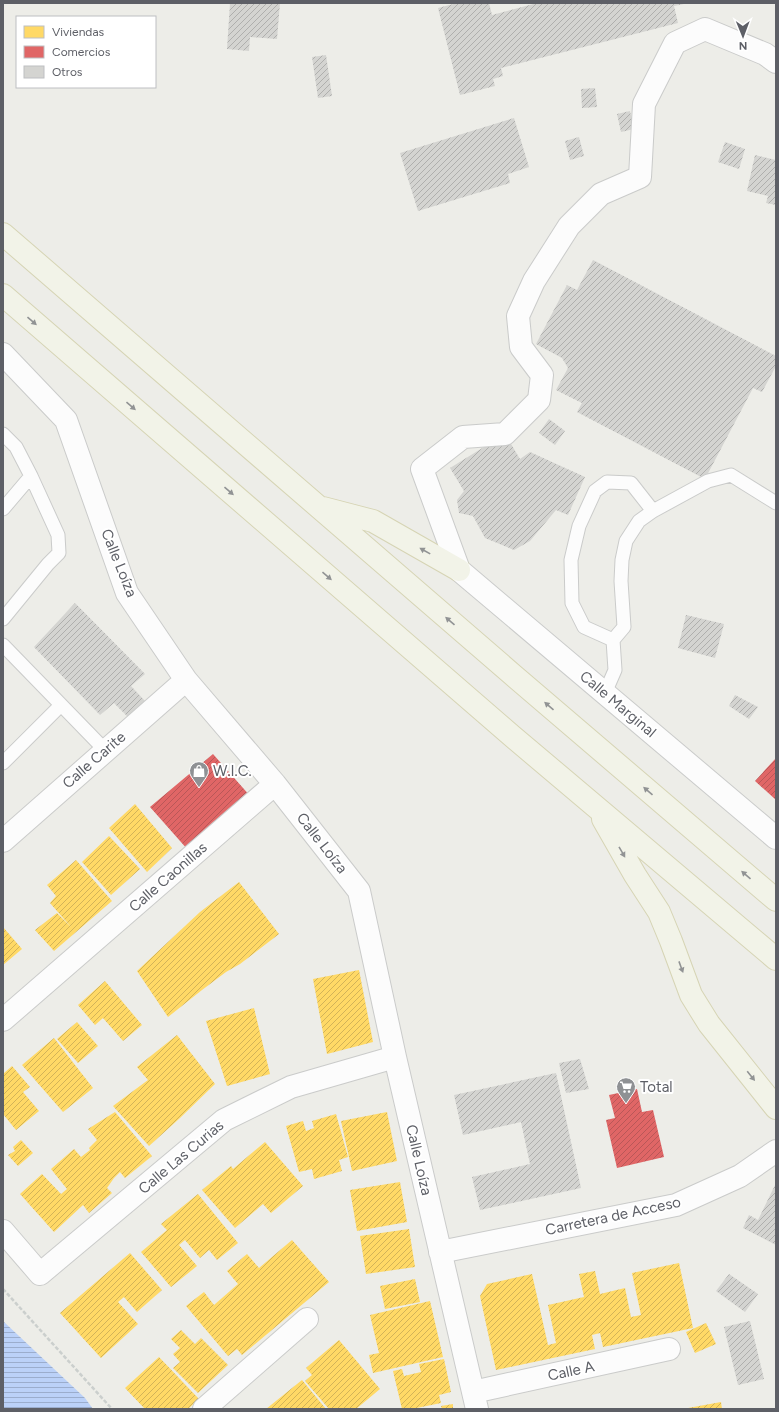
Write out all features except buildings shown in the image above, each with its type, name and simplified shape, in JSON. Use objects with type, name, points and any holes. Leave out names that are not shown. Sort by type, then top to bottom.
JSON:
[{"type":"main road","points":[[3,234],[318,507],[776,900]]},
{"type":"main road","points":[[3,295],[512,736],[776,959]]},
{"type":"main road","points":[[318,507],[373,521],[459,570]]},
{"type":"main road","points":[[595,806],[635,875],[659,912],[691,995],[709,1024],[776,1108]]},
{"type":"street","points":[[459,570],[422,469],[463,437],[505,434],[539,400],[542,375],[521,347],[518,316],[534,281],[569,226],[601,194],[640,177],[644,104],[675,43],[705,29],[765,54],[776,62]]},
{"type":"street","name":"Calle Loíza","points":[[3,354],[66,420],[127,593],[186,680],[275,784],[359,891],[475,1401]]},
{"type":"street","name":"Calle Marginal","points":[[459,570],[776,838]]},
{"type":"street","name":"Calle Carite","points":[[3,841],[186,680]]},
{"type":"street","name":"Calle Caonillas","points":[[3,1020],[275,784]]},
{"type":"street","name":"Calle Las Curias","points":[[3,1231],[40,1274],[224,1120],[292,1087],[396,1057]]},
{"type":"street","name":"Carretera de Acceso","points":[[440,1252],[676,1205],[740,1176],[776,1152]]},
{"type":"street","points":[[219,1405],[307,1319]]},
{"type":"street","name":"Calle A","points":[[475,1401],[669,1349]]},
{"type":"lane","points":[[3,434],[16,447],[31,476],[58,535],[59,553],[48,564],[3,619]]},
{"type":"lane","points":[[605,693],[615,670],[614,640],[624,627],[621,581],[622,560],[626,541],[639,521],[653,511],[708,481],[731,475],[776,503]]},
{"type":"lane","points":[[3,509],[31,476]]},
{"type":"lane","points":[[614,640],[584,627],[572,602],[570,560],[579,526],[595,491],[608,482],[631,483],[653,511]]},
{"type":"lane","points":[[3,645],[105,750]]},
{"type":"lane","points":[[3,763],[61,705]]},
{"type":"path","points":[[3,1289],[112,1409]]},
{"type":"water","points":[[3,1321],[85,1398],[93,1409],[3,1409]]},
{"type":"place","name":"W.I.C.","points":[[199,788]]},
{"type":"place","name":"Total","points":[[626,1104]]}]
